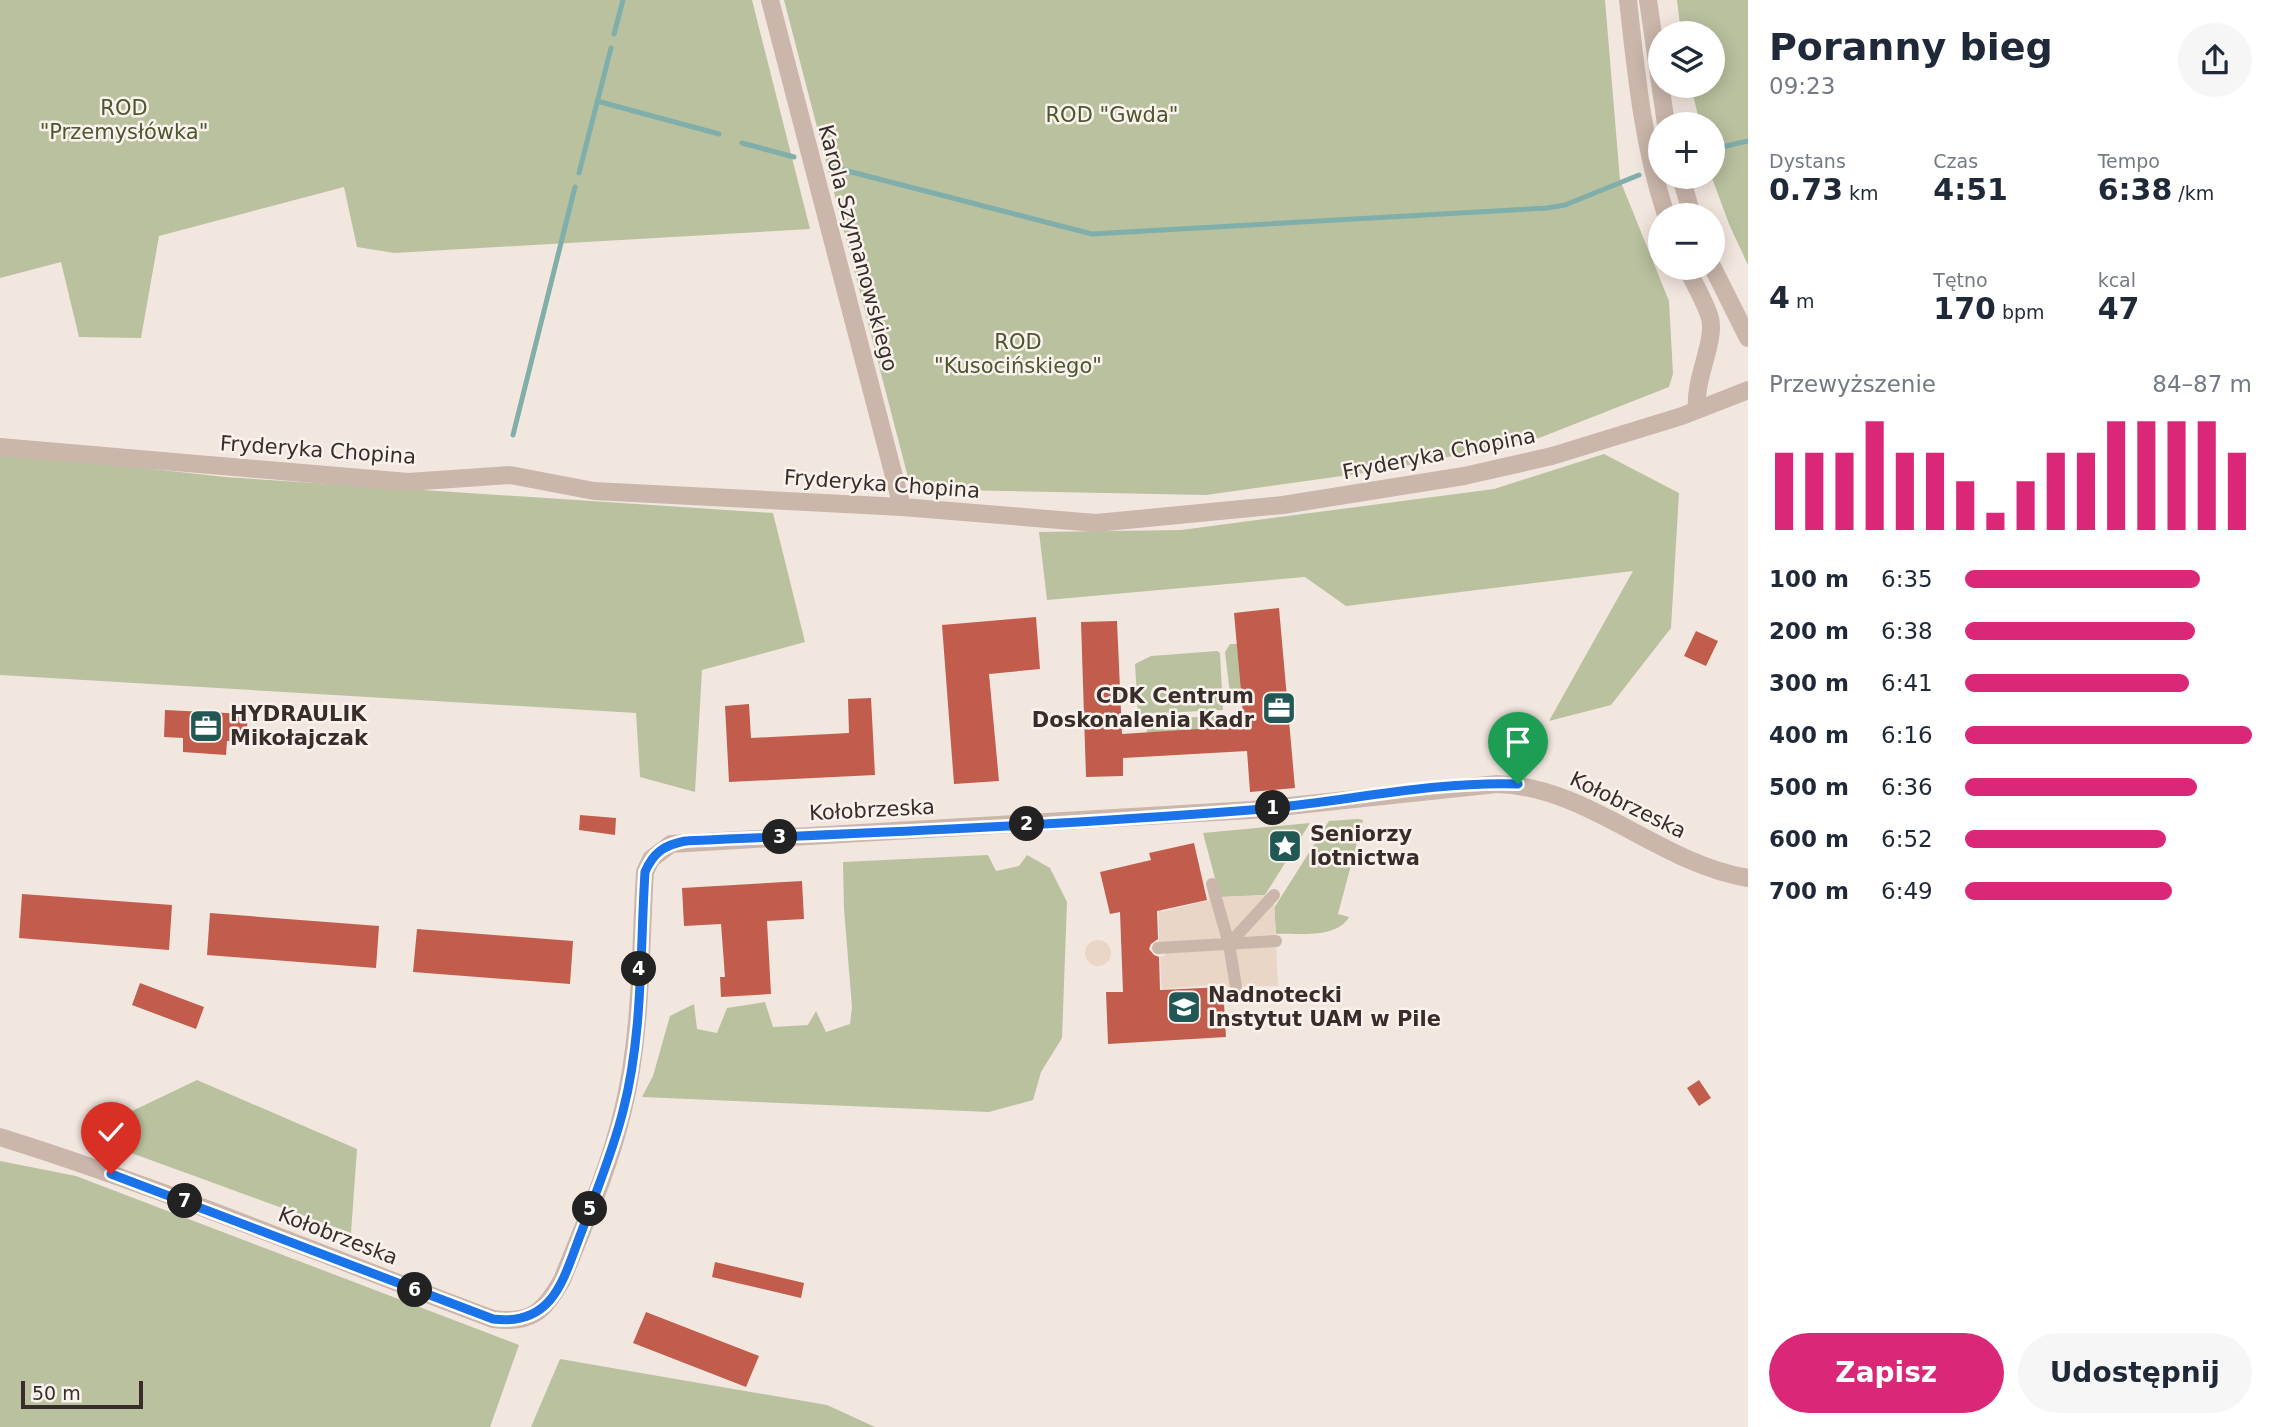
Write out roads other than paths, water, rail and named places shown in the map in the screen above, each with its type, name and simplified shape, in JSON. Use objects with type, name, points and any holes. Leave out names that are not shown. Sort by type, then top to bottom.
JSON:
[{"type":"street","name":"Karola Szymanowskiego","points":[[770,0],[902,507]]},
{"type":"street","points":[[1628,0],[1641,113],[1650,159],[1663,203]]},
{"type":"street","points":[[1648,0],[1664,112]]},
{"type":"street","points":[[1693,280],[1710,318],[1709,340],[1695,391],[1697,409]]},
{"type":"street","points":[[1719,280],[1748,338]]},
{"type":"street","name":"Fryderyka Chopina","points":[[0,447],[408,482],[510,475],[594,491],[902,507],[1096,523],[1283,505],[1464,476],[1552,456],[1748,390]]},
{"type":"street","name":"Kołobrzeska","points":[[0,1137],[165,1193],[493,1319],[508,1321],[525,1318],[546,1306],[562,1280],[611,1150],[623,1111],[635,1042],[645,872],[651,859],[671,844],[1251,810],[1497,784],[1537,788],[1565,797],[1690,861],[1709,869],[1748,878]]},
{"type":"street","points":[[1212,884],[1229,944],[1236,987]]},
{"type":"street","points":[[1229,944],[1274,894]]},
{"type":"street","points":[[1158,948],[1276,941]]},
{"type":"waterway","points":[[614,34],[623,0]]},
{"type":"waterway","points":[[579,173],[611,48]]},
{"type":"waterway","points":[[597,101],[719,134]]},
{"type":"waterway","points":[[1725,146],[1748,141]]},
{"type":"waterway","points":[[742,143],[794,157]]},
{"type":"waterway","points":[[832,167],[1092,234],[1547,208],[1565,205],[1639,175]]},
{"type":"waterway","points":[[513,435],[575,187]]},
{"type":"place","name":"CDK Centrum Doskonalenia Kadr","points":[[1279,708]]},
{"type":"place","name":"HYDRAULIK Mikołajczak","points":[[206,726]]},
{"type":"place","name":"Seniorzy lotnictwa","points":[[1285,846]]},
{"type":"place","name":"Nadnotecki Instytut UAM w Pile","points":[[1184,1007]]},
{"type":"park label","name":"ROD \"Gwda\"","points":[[1112,115]]},
{"type":"park label","name":"ROD \"Przemysłówka\"","points":[[124,120]]},
{"type":"park label","name":"ROD \"Kusocińskiego\"","points":[[1018,354]]}]
